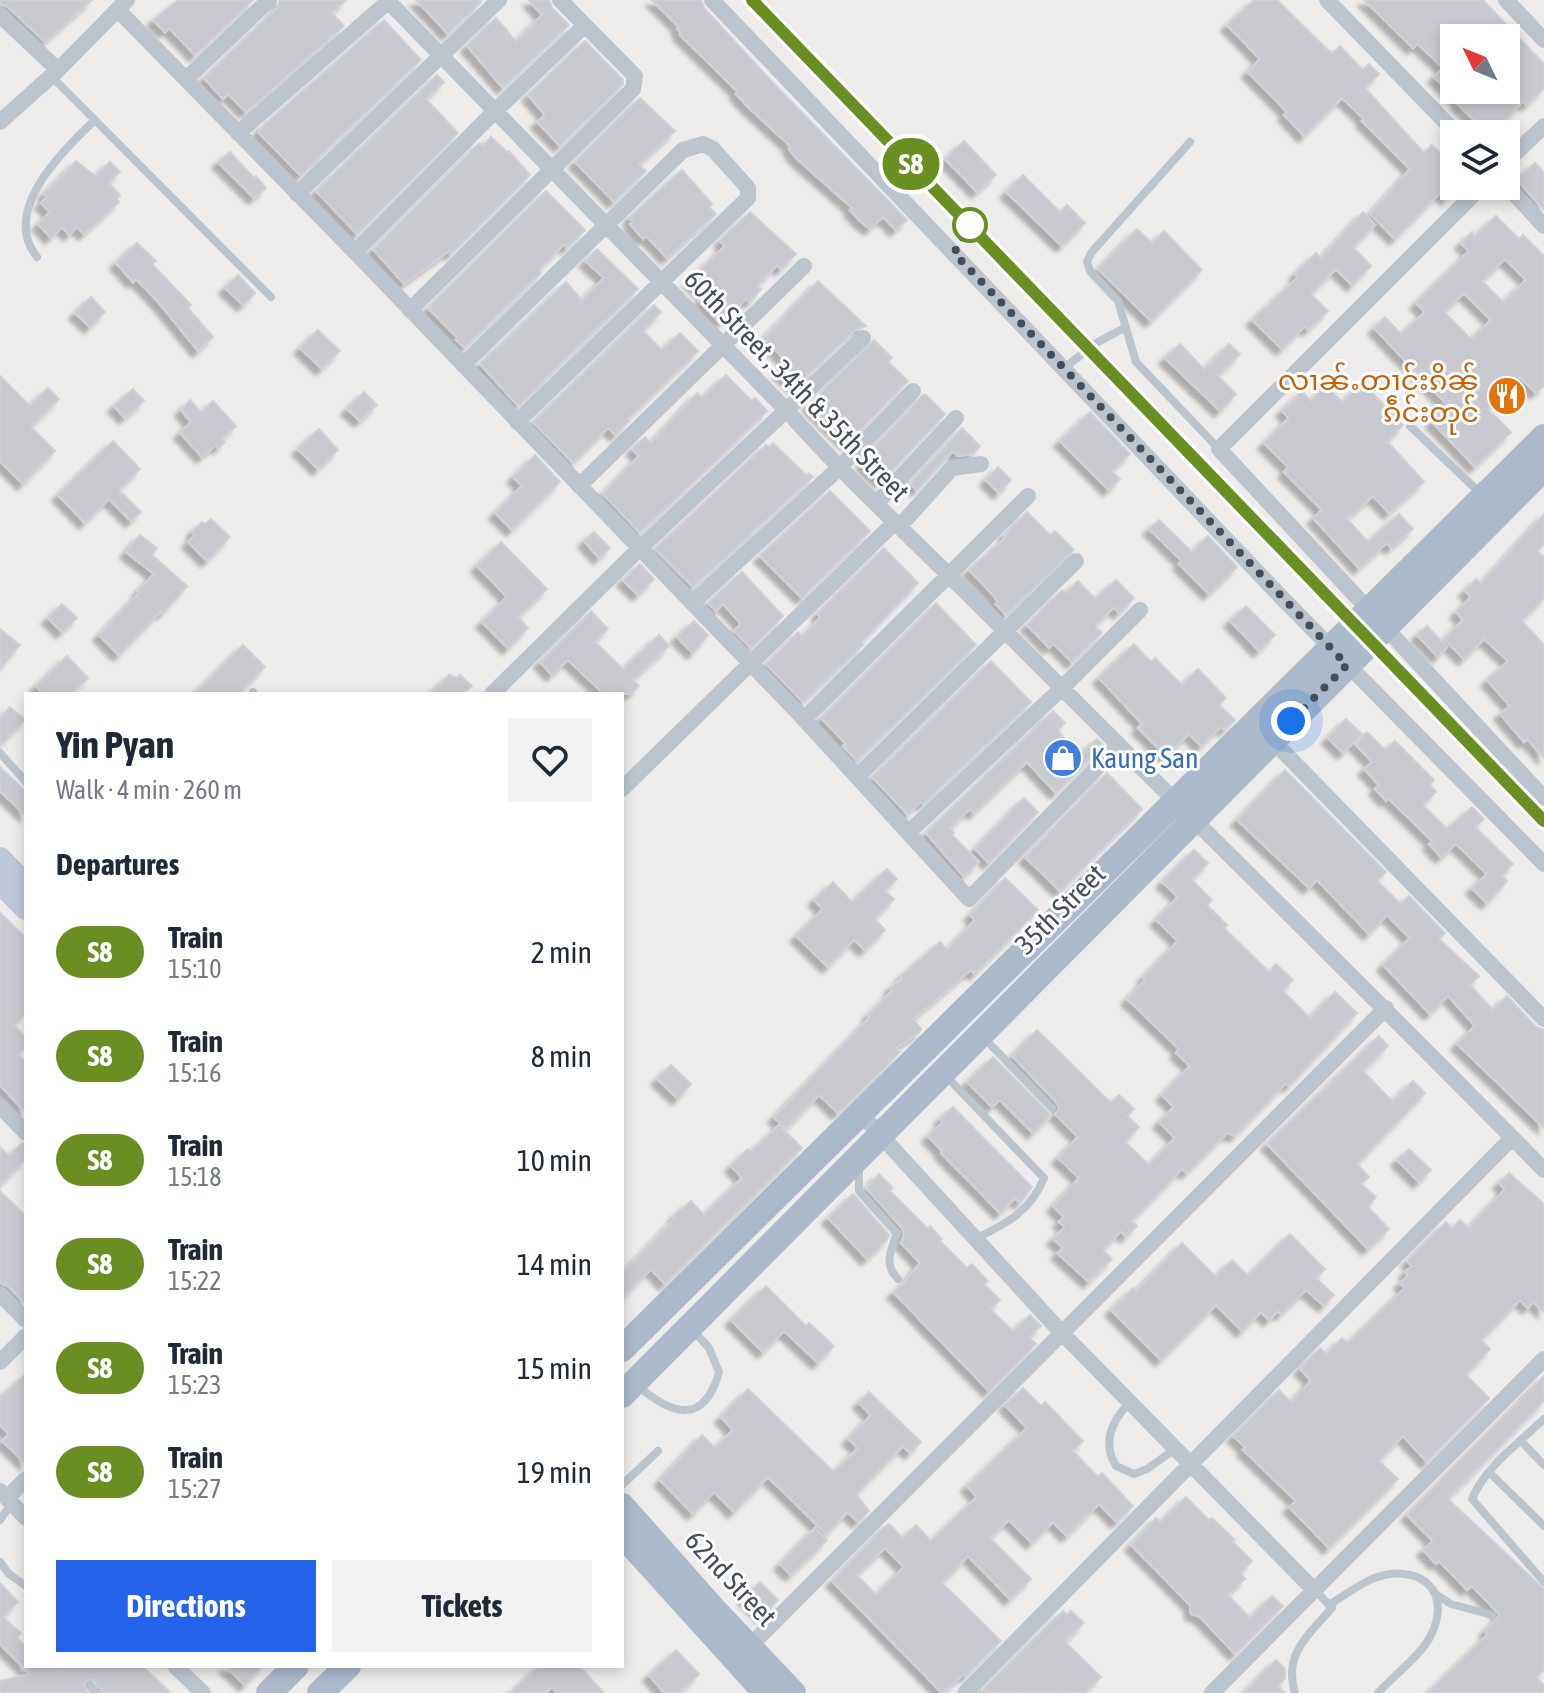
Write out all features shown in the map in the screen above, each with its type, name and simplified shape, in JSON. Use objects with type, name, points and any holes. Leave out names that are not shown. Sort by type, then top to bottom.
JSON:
[{"type":"main road","name":"35th Street","points":[[624,1347],[1176,799],[1338,656],[1542,452]]},
{"type":"main road","points":[[1376,618],[1484,496],[1542,452]]},
{"type":"main road","name":"35th Street","points":[[628,1389],[1272,740],[1338,656]]},
{"type":"main road","points":[[0,859],[19,893]]},
{"type":"main road","name":"62nd Street","points":[[624,1508],[715,1611],[766,1693]]},
{"type":"main road","name":"62nd Street","points":[[624,1536],[743,1653],[793,1693]]},
{"type":"main road","points":[[320,1693],[346,1668]]},
{"type":"street","points":[[186,79],[269,0]]},
{"type":"street","points":[[238,133],[388,0]]},
{"type":"street","name":"60th Street , 34th & 35th Street","points":[[388,0],[788,412],[838,469],[949,574],[1176,799],[1544,1170]]},
{"type":"street","points":[[297,194],[499,0]]},
{"type":"street","points":[[410,310],[633,89],[636,80],[560,0]]},
{"type":"street","points":[[712,0],[1338,656],[1544,864]]},
{"type":"street","points":[[1327,0],[1443,120]]},
{"type":"street","points":[[1506,0],[1544,40]]},
{"type":"street","points":[[0,122],[54,73],[120,4],[186,79],[804,719],[969,899],[1119,745]]},
{"type":"street","points":[[0,15],[54,73]]},
{"type":"street","points":[[355,252],[584,26]]},
{"type":"street","points":[[1520,149],[1544,126]]},
{"type":"street","points":[[463,365],[683,150],[703,144],[713,149],[748,188],[748,198],[517,422]]},
{"type":"street","points":[[1468,200],[1219,449],[1544,798]]},
{"type":"street","points":[[1520,200],[1544,226]]},
{"type":"street","points":[[579,486],[804,266]]},
{"type":"street","points":[[503,690],[640,548],[788,412],[863,338]]},
{"type":"street","points":[[692,603],[838,469],[913,391]]},
{"type":"street","points":[[876,504],[956,418]]},
{"type":"street","points":[[624,787],[952,468],[981,464]]},
{"type":"street","points":[[804,719],[1028,496]]},
{"type":"street","points":[[858,776],[1076,561]]},
{"type":"street","points":[[909,832],[1140,610]]},
{"type":"street","points":[[1272,740],[1544,1019]]},
{"type":"street","points":[[743,1653],[1386,1008]]},
{"type":"street","points":[[0,1106],[24,1131]]},
{"type":"street","points":[[861,1114],[1061,1332],[1315,1591]]},
{"type":"street","points":[[965,1693],[1512,1138]]},
{"type":"street","points":[[0,1294],[24,1318]]},
{"type":"street","points":[[0,1362],[24,1338]]},
{"type":"street","points":[[1213,1693],[1544,1359]]},
{"type":"street","points":[[24,1481],[6,1498],[24,1516]]},
{"type":"street","points":[[177,1668],[203,1693]]},
{"type":"lane","points":[[54,73],[95,120],[271,297]]},
{"type":"lane","points":[[37,257],[29,248],[24,234],[32,189],[54,159],[95,120]]},
{"type":"lane","points":[[1190,142],[1091,253],[1087,262],[1090,271],[1118,301],[1136,362],[1219,449]]},
{"type":"lane","points":[[1063,369],[1098,342],[1126,327]]},
{"type":"lane","points":[[1410,426],[1484,496]]},
{"type":"lane","points":[[0,753],[24,780]]},
{"type":"lane","points":[[980,1034],[1052,1108]]},
{"type":"lane","points":[[942,1072],[1044,1178],[1036,1198],[1018,1214],[975,1239]]},
{"type":"lane","points":[[839,1136],[859,1156],[859,1191],[897,1233],[888,1260],[890,1271],[898,1279]]},
{"type":"lane","points":[[628,1389],[674,1411],[687,1410],[710,1395],[719,1372],[709,1348],[690,1326]]},
{"type":"lane","points":[[1129,1403],[1115,1421],[1111,1433],[1109,1446],[1116,1466],[1134,1474],[1147,1469],[1174,1450]]},
{"type":"lane","points":[[1544,1419],[1489,1472],[1476,1488],[1472,1499],[1544,1582]]},
{"type":"lane","points":[[1521,1441],[1544,1465]]},
{"type":"lane","points":[[624,1483],[658,1451]]},
{"type":"lane","points":[[1489,1472],[1544,1526]]},
{"type":"lane","points":[[0,1520],[6,1498]]},
{"type":"lane","points":[[0,1562],[9,1574],[24,1585]]},
{"type":"lane","points":[[1329,1605],[1373,1579],[1404,1574],[1434,1587],[1437,1614],[1433,1632],[1422,1651],[1378,1693]]},
{"type":"lane","points":[[1295,1693],[1290,1677],[1292,1661],[1305,1639],[1332,1608],[1315,1591]]},
{"type":"lane","points":[[1437,1595],[1451,1604],[1492,1615]]},
{"type":"building","points":[[0,0],[92,0],[45,42],[8,7],[0,4]]},
{"type":"building","points":[[178,0],[253,0],[195,55],[169,28],[165,32],[153,20]]},
{"type":"building","points":[[280,0],[346,0],[332,13],[344,26],[246,112],[228,94],[223,99],[204,78],[277,8]]},
{"type":"building","points":[[416,0],[480,0],[481,2],[448,34]]},
{"type":"building","points":[[529,0],[549,0],[552,8],[569,25],[503,88],[467,46],[496,18],[516,41],[542,15]]},
{"type":"building","points":[[652,0],[701,0],[704,8],[777,87],[907,220],[896,230],[883,217],[870,229],[860,221],[850,210],[852,208],[797,159],[789,149],[791,147],[680,35],[679,27]]},
{"type":"building","points":[[1254,0],[1277,0],[1332,54],[1340,46],[1363,70],[1369,64],[1379,74],[1365,88],[1424,153],[1432,145],[1440,153],[1440,193],[1395,239],[1370,214],[1410,169],[1342,98],[1304,136],[1284,115],[1287,112],[1248,72],[1260,59],[1227,25]]},
{"type":"building","points":[[1364,0],[1483,0],[1506,24],[1440,24],[1440,65],[1418,44],[1413,48]]},
{"type":"building","points":[[384,20],[421,60],[299,174],[259,133],[261,128]]},
{"type":"building","points":[[1520,39],[1544,64],[1544,88],[1527,105],[1523,101],[1505,120],[1474,120],[1457,104],[1520,104]]},
{"type":"building","points":[[585,41],[623,80],[623,84],[560,146],[537,122],[545,115],[528,95]]},
{"type":"building","points":[[437,75],[444,82],[426,99],[458,133],[357,234],[316,191]]},
{"type":"building","points":[[640,98],[675,131],[639,164],[646,171],[614,202],[575,162]]},
{"type":"building","points":[[491,137],[509,151],[530,175],[451,254],[449,251],[404,284],[373,249],[479,143],[483,146]]},
{"type":"building","points":[[964,141],[996,175],[977,192],[945,159]]},
{"type":"building","points":[[230,152],[266,188],[254,198],[218,162]]},
{"type":"building","points":[[76,161],[95,176],[110,162],[120,172],[108,182],[120,195],[117,199],[119,202],[84,234],[77,227],[69,235],[62,227],[51,238],[38,224],[50,212],[41,203],[47,197],[44,194]]},
{"type":"building","points":[[1535,163],[1544,172],[1544,210],[1520,183],[1520,177]]},
{"type":"building","points":[[682,170],[712,204],[709,207],[716,214],[667,258],[646,236],[643,239],[630,224],[633,222],[629,218]]},
{"type":"building","points":[[1023,175],[1060,212],[1067,205],[1085,223],[1062,246],[1006,192]]},
{"type":"building","points":[[546,191],[585,230],[567,248],[564,244],[539,270],[541,273],[465,348],[428,308]]},
{"type":"building","points":[[750,212],[796,254],[781,269],[777,265],[757,286],[761,289],[750,302],[746,299],[720,323],[699,301],[705,296],[689,280],[725,246],[720,241]]},
{"type":"building","points":[[1363,212],[1375,225],[1353,247],[1371,266],[1352,285],[1336,269],[1311,294],[1328,311],[1308,330],[1305,326],[1282,349],[1252,320],[1298,277],[1295,274],[1316,253],[1321,258]]},
{"type":"building","points":[[1496,216],[1519,239],[1523,235],[1544,256],[1544,386],[1536,393],[1520,377],[1488,409],[1511,432],[1475,467],[1432,422],[1448,406],[1374,328],[1385,317],[1401,334],[1425,312],[1416,303],[1469,251],[1461,243],[1472,232],[1475,236]],"holes":[[[1505,259],[1526,280],[1503,302],[1482,281]],[[1464,293],[1491,320],[1471,339],[1444,312]]]},
{"type":"building","points":[[1137,229],[1152,243],[1164,231],[1202,270],[1151,321],[1098,269]]},
{"type":"building","points":[[137,243],[156,261],[152,264],[191,305],[188,308],[213,337],[198,351],[159,303],[116,263]]},
{"type":"building","points":[[597,249],[638,289],[518,406],[480,364],[566,282],[582,300],[604,278],[585,261]]},
{"type":"building","points":[[238,275],[255,293],[243,305],[225,288]]},
{"type":"building","points":[[818,281],[866,326],[855,330],[795,387],[778,371],[787,362],[764,338]]},
{"type":"building","points":[[91,297],[105,312],[90,327],[75,313]]},
{"type":"building","points":[[654,305],[661,312],[643,331],[662,350],[680,333],[698,351],[627,419],[629,421],[616,435],[608,428],[573,463],[533,422]]},
{"type":"building","points":[[318,330],[340,351],[322,369],[300,348]]},
{"type":"building","points":[[874,340],[892,358],[888,362],[908,381],[847,444],[808,405]]},
{"type":"building","points":[[1180,344],[1204,369],[1229,344],[1240,354],[1218,376],[1236,394],[1220,411],[1165,358]]},
{"type":"building","points":[[726,375],[767,411],[640,533],[603,494],[639,456],[632,449],[645,437],[651,443],[697,393],[702,398]]},
{"type":"building","points":[[0,376],[30,406],[48,388],[59,399],[31,427],[55,451],[23,484],[0,461]]},
{"type":"building","points":[[1363,383],[1403,425],[1388,442],[1424,482],[1389,513],[1373,496],[1347,519],[1368,542],[1399,514],[1413,529],[1391,548],[1387,543],[1359,568],[1313,518],[1322,510],[1284,472],[1288,467],[1264,443],[1289,418],[1282,411],[1302,391],[1311,401],[1326,386],[1342,402]]},
{"type":"building","points":[[133,389],[144,401],[125,418],[114,406]]},
{"type":"building","points":[[364,392],[377,405],[360,421],[347,409]]},
{"type":"building","points":[[923,395],[945,414],[881,482],[862,464],[863,459]]},
{"type":"building","points":[[190,400],[201,412],[213,401],[236,426],[222,439],[225,442],[218,448],[216,445],[202,457],[180,433],[191,422],[181,410]]},
{"type":"building","points":[[1090,412],[1130,454],[1112,471],[1120,479],[1109,490],[1060,441]]},
{"type":"building","points":[[962,428],[980,446],[973,454],[958,456],[953,451],[917,490],[910,484]]},
{"type":"building","points":[[319,429],[338,450],[318,469],[298,449]]},
{"type":"building","points":[[113,441],[140,469],[119,490],[141,512],[131,521],[109,499],[85,523],[58,495]]},
{"type":"building","points":[[773,443],[806,475],[809,473],[813,477],[693,587],[655,549],[766,445],[769,447]]},
{"type":"building","points":[[535,455],[560,482],[512,530],[495,513],[522,486],[513,477]]},
{"type":"building","points":[[998,467],[1011,480],[999,493],[986,480]]},
{"type":"building","points":[[830,491],[870,531],[802,598],[760,556]]},
{"type":"building","points":[[1027,512],[1050,535],[1055,531],[1074,550],[1006,615],[993,595],[969,570],[1006,537],[1004,535]]},
{"type":"building","points":[[1544,514],[1544,544],[1537,551],[1544,557],[1544,598],[1522,621],[1544,645],[1544,758],[1527,739],[1524,742],[1500,714],[1510,706],[1487,680],[1508,661],[1484,639],[1464,659],[1444,639],[1463,620],[1456,612],[1471,597],[1465,591],[1476,579],[1481,584]]},
{"type":"building","points":[[211,519],[230,537],[207,561],[188,542],[195,535],[192,532],[202,522],[205,524]]},
{"type":"building","points":[[1159,520],[1192,552],[1208,536],[1237,567],[1209,594],[1179,564],[1182,561],[1149,529]]},
{"type":"building","points":[[594,532],[610,548],[599,558],[584,541]]},
{"type":"building","points":[[140,535],[157,548],[152,555],[187,586],[119,655],[99,635],[154,574],[126,552]]},
{"type":"building","points":[[501,542],[547,589],[518,617],[528,628],[508,648],[482,622],[507,597],[477,566]]},
{"type":"building","points":[[884,548],[918,583],[861,642],[863,645],[803,702],[766,664],[798,632],[802,636],[821,617],[817,614]]},
{"type":"building","points":[[640,564],[654,579],[638,595],[623,580]]},
{"type":"building","points":[[742,572],[783,616],[751,648],[734,631],[741,624],[723,604],[716,611],[708,603]]},
{"type":"building","points":[[1116,580],[1134,598],[1119,613],[1114,607],[1095,626],[1102,633],[1072,662],[1054,644],[1049,648],[1027,625],[1062,590],[1066,593],[1078,581],[1095,599]]},
{"type":"building","points":[[936,603],[976,645],[857,761],[843,746],[846,744],[821,718]]},
{"type":"building","points":[[62,604],[77,618],[62,632],[48,618]]},
{"type":"building","points":[[1246,606],[1275,635],[1259,651],[1230,621]]},
{"type":"building","points":[[591,611],[608,629],[595,642],[623,669],[659,635],[669,646],[633,680],[639,686],[631,694],[602,692],[568,660],[552,675],[540,662]]},
{"type":"building","points":[[694,621],[708,635],[693,653],[677,637]]},
{"type":"building","points":[[1427,626],[1447,647],[1438,657],[1417,635]]},
{"type":"building","points":[[0,629],[20,645],[0,669]]},
{"type":"building","points":[[1134,644],[1151,662],[1155,658],[1182,685],[1198,669],[1226,698],[1219,705],[1235,720],[1225,730],[1221,727],[1201,746],[1189,734],[1166,756],[1138,728],[1142,724],[1099,678]]},
{"type":"building","points":[[243,645],[265,667],[240,692],[196,692]]},
{"type":"building","points":[[67,656],[88,678],[74,692],[41,692],[36,686]]},
{"type":"building","points":[[991,661],[1031,702],[908,815],[872,777]]},
{"type":"building","points":[[449,675],[457,678],[460,675],[472,686],[464,692],[432,692]]},
{"type":"building","points":[[10,707],[24,721],[0,746],[0,718]]},
{"type":"building","points":[[1053,711],[1065,723],[1058,730],[1081,754],[1097,739],[1103,745],[1056,793],[1027,762],[974,813],[970,809],[950,828],[954,833],[952,835],[979,862],[964,877],[926,833]]},
{"type":"building","points":[[1346,719],[1362,734],[1343,753],[1328,738]]},
{"type":"building","points":[[1367,732],[1385,750],[1395,741],[1434,780],[1430,785],[1436,792],[1423,805],[1447,829],[1472,807],[1484,819],[1475,827],[1513,864],[1502,876],[1507,881],[1487,903],[1472,888],[1487,874],[1456,844],[1441,857],[1429,844],[1433,842],[1375,789],[1379,785],[1364,769],[1372,762],[1355,744]]},
{"type":"building","points":[[0,767],[24,790],[24,814],[0,791]]},
{"type":"building","points":[[1285,770],[1386,872],[1377,881],[1401,904],[1409,896],[1445,933],[1439,939],[1479,976],[1470,985],[1493,1010],[1507,996],[1536,1027],[1544,1030],[1544,1128],[1457,1044],[1475,1026],[1448,996],[1430,1014],[1383,965],[1410,938],[1387,915],[1369,934],[1317,880],[1309,888],[1237,820]]},
{"type":"building","points":[[1107,773],[1142,809],[1060,891],[1025,857]]},
{"type":"building","points":[[1024,798],[1038,812],[989,863],[975,849]]},
{"type":"building","points":[[1194,850],[1208,863],[1192,880],[1212,900],[1207,905],[1227,925],[1224,928],[1269,972],[1276,964],[1293,980],[1283,991],[1310,1018],[1335,992],[1357,1013],[1289,1086],[1286,1083],[1235,1136],[1227,1133],[1187,1173],[1182,1169],[1132,1221],[1137,1226],[1126,1237],[1121,1231],[1103,1250],[1112,1259],[1089,1282],[1057,1253],[1063,1248],[1053,1239],[1065,1227],[1059,1222],[1064,1217],[1053,1206],[1079,1178],[1058,1158],[1078,1137],[1055,1114],[1059,1109],[1057,1103],[1012,1056],[1037,1030],[1111,1103],[1119,1095],[1134,1109],[1127,1116],[1139,1127],[1125,1142],[1149,1165],[1175,1138],[1159,1122],[1174,1107],[1162,1095],[1190,1066],[1176,1053],[1179,1049],[1127,999],[1146,979],[1143,977],[1178,941],[1156,920],[1178,897],[1162,882]]},
{"type":"building","points":[[887,869],[897,879],[885,891],[894,899],[875,919],[885,930],[865,950],[854,940],[828,967],[796,936],[823,909],[814,900],[833,882],[852,902]]},
{"type":"building","points":[[1005,878],[1038,910],[975,974],[971,970],[913,1019],[921,1029],[919,1033],[896,1048],[900,1052],[838,1113],[819,1095],[786,1129],[774,1117],[870,1017],[868,1015],[892,991],[890,988],[901,976],[940,942],[947,950],[975,920],[970,915]]},
{"type":"building","points":[[0,913],[24,936],[24,1015],[14,1025],[24,1036],[24,1049],[18,1054],[24,1061],[24,1111],[0,1085]]},
{"type":"building","points":[[1379,1036],[1388,1046],[1363,1071],[1392,1101],[1413,1081],[1425,1093],[1357,1164],[1369,1177],[1361,1184],[1376,1197],[1368,1207],[1389,1229],[1368,1249],[1267,1144]]},
{"type":"building","points":[[993,1057],[1051,1115],[1033,1133],[1000,1100],[992,1107],[967,1082]]},
{"type":"building","points":[[671,1065],[691,1084],[678,1099],[657,1079]]},
{"type":"building","points":[[953,1107],[1032,1187],[1020,1203],[1015,1198],[1000,1213],[928,1136]]},
{"type":"building","points":[[779,1125],[802,1148],[665,1284],[651,1269],[624,1296],[624,1271],[691,1201],[704,1215],[742,1178],[731,1166],[748,1149],[751,1152]]},
{"type":"building","points":[[24,1144],[24,1161],[0,1185],[0,1147],[9,1156]]},
{"type":"building","points":[[1409,1149],[1431,1170],[1419,1182],[1397,1160]]},
{"type":"building","points":[[1509,1173],[1544,1204],[1544,1312],[1533,1302],[1528,1308],[1520,1300],[1481,1340],[1490,1349],[1466,1375],[1489,1398],[1427,1462],[1403,1436],[1379,1461],[1398,1479],[1329,1548],[1289,1507],[1296,1501],[1243,1450],[1246,1448],[1233,1436],[1279,1390],[1291,1402],[1309,1383],[1310,1379],[1300,1369],[1307,1361],[1320,1348],[1327,1354],[1342,1338],[1348,1343],[1405,1288],[1400,1283],[1408,1276],[1405,1272],[1412,1266],[1407,1261],[1446,1222],[1452,1229],[1460,1220],[1469,1228],[1505,1189],[1499,1183]]},
{"type":"building","points":[[879,1174],[893,1188],[890,1191],[928,1229],[930,1226],[942,1239],[940,1241],[967,1268],[972,1264],[988,1281],[984,1284],[1000,1300],[990,1309],[1013,1331],[1030,1315],[1041,1326],[1029,1337],[1036,1344],[989,1391],[893,1292],[920,1263],[901,1243],[904,1235],[902,1228],[866,1188]]},
{"type":"building","points":[[0,1191],[24,1214],[24,1302],[8,1286],[0,1283]]},
{"type":"building","points":[[853,1194],[889,1235],[867,1259],[828,1218]]},
{"type":"building","points":[[1290,1234],[1325,1269],[1316,1278],[1334,1295],[1324,1306],[1306,1290],[1281,1314],[1278,1311],[1269,1320],[1261,1312],[1242,1331],[1216,1305],[1161,1360],[1111,1310],[1133,1288],[1136,1291],[1182,1243],[1216,1277],[1232,1260],[1248,1276]]},
{"type":"building","points":[[766,1286],[806,1326],[809,1323],[834,1346],[818,1363],[784,1331],[763,1352],[731,1320]]},
{"type":"building","points":[[24,1376],[24,1462],[2,1441],[9,1434],[0,1425],[0,1397]]},
{"type":"building","points":[[1544,1376],[1544,1401],[1448,1499],[1544,1589],[1544,1670],[1536,1677],[1544,1685],[1544,1693],[1428,1693],[1488,1634],[1485,1631],[1500,1615],[1472,1586],[1467,1590],[1439,1561],[1436,1564],[1423,1550],[1433,1541],[1407,1515]]},
{"type":"building","points":[[1023,1388],[1041,1406],[1045,1402],[1083,1441],[1073,1451],[1098,1477],[1102,1473],[1133,1506],[1117,1522],[1099,1504],[1067,1536],[1053,1522],[1032,1543],[1009,1520],[990,1538],[1031,1579],[1010,1599],[968,1556],[942,1583],[1001,1641],[966,1676],[964,1674],[942,1693],[832,1581],[889,1524],[903,1538],[916,1525],[931,1541],[977,1497],[967,1486],[1027,1428],[1005,1405]],"holes":[[[885,1548],[904,1567],[876,1595],[857,1575]]]},
{"type":"building","points":[[748,1389],[834,1472],[858,1448],[848,1439],[871,1415],[859,1403],[869,1392],[921,1442],[910,1453],[903,1446],[856,1494],[869,1511],[858,1522],[848,1512],[826,1534],[768,1477],[734,1512],[714,1492],[693,1514],[660,1480],[702,1435],[715,1448],[733,1430],[721,1417]]},
{"type":"building","points":[[1186,1497],[1235,1540],[1233,1542],[1252,1561],[1240,1573],[1245,1579],[1228,1595],[1250,1618],[1272,1596],[1283,1606],[1235,1654],[1200,1617],[1191,1614],[1190,1605],[1131,1545],[1156,1518],[1160,1522]]},
{"type":"building","points":[[815,1528],[827,1540],[791,1575],[780,1564]]},
{"type":"building","points":[[760,1582],[778,1600],[762,1616],[744,1598]]},
{"type":"building","points":[[0,1583],[18,1602],[3,1617],[21,1633],[17,1638],[24,1645],[24,1668],[0,1644]]},
{"type":"building","points":[[1063,1611],[1067,1615],[1071,1611],[1084,1623],[1065,1642],[1101,1677],[1085,1693],[982,1691]]},
{"type":"building","points":[[676,1650],[699,1674],[679,1693],[664,1693],[649,1675]]},
{"type":"building","points":[[1276,1660],[1285,1669],[1285,1678],[1278,1686],[1285,1693],[1244,1693]]},
{"type":"building","points":[[24,1668],[144,1668],[171,1693],[104,1693],[91,1679],[84,1683],[87,1693],[0,1693],[0,1681],[30,1674]]},
{"type":"building","points":[[227,1668],[261,1668],[245,1685]]},
{"type":"building","points":[[537,1668],[581,1668],[604,1693],[558,1693],[552,1687],[545,1693],[510,1693]]},
{"type":"railway","points":[[752,0],[1544,821]]},
{"type":"train","name":"S8","points":[[752,0],[1544,821]]},
{"type":"place","name":"လၢၼ်ႉတၢင်းၵိၼ် ၵဵင်းတုင်","points":[[1507,396]]},
{"type":"place","name":"Kaung San","points":[[1063,758]]},
{"type":"route","points":[[970,225],[954,253],[1347,665],[1291,721]]}]
